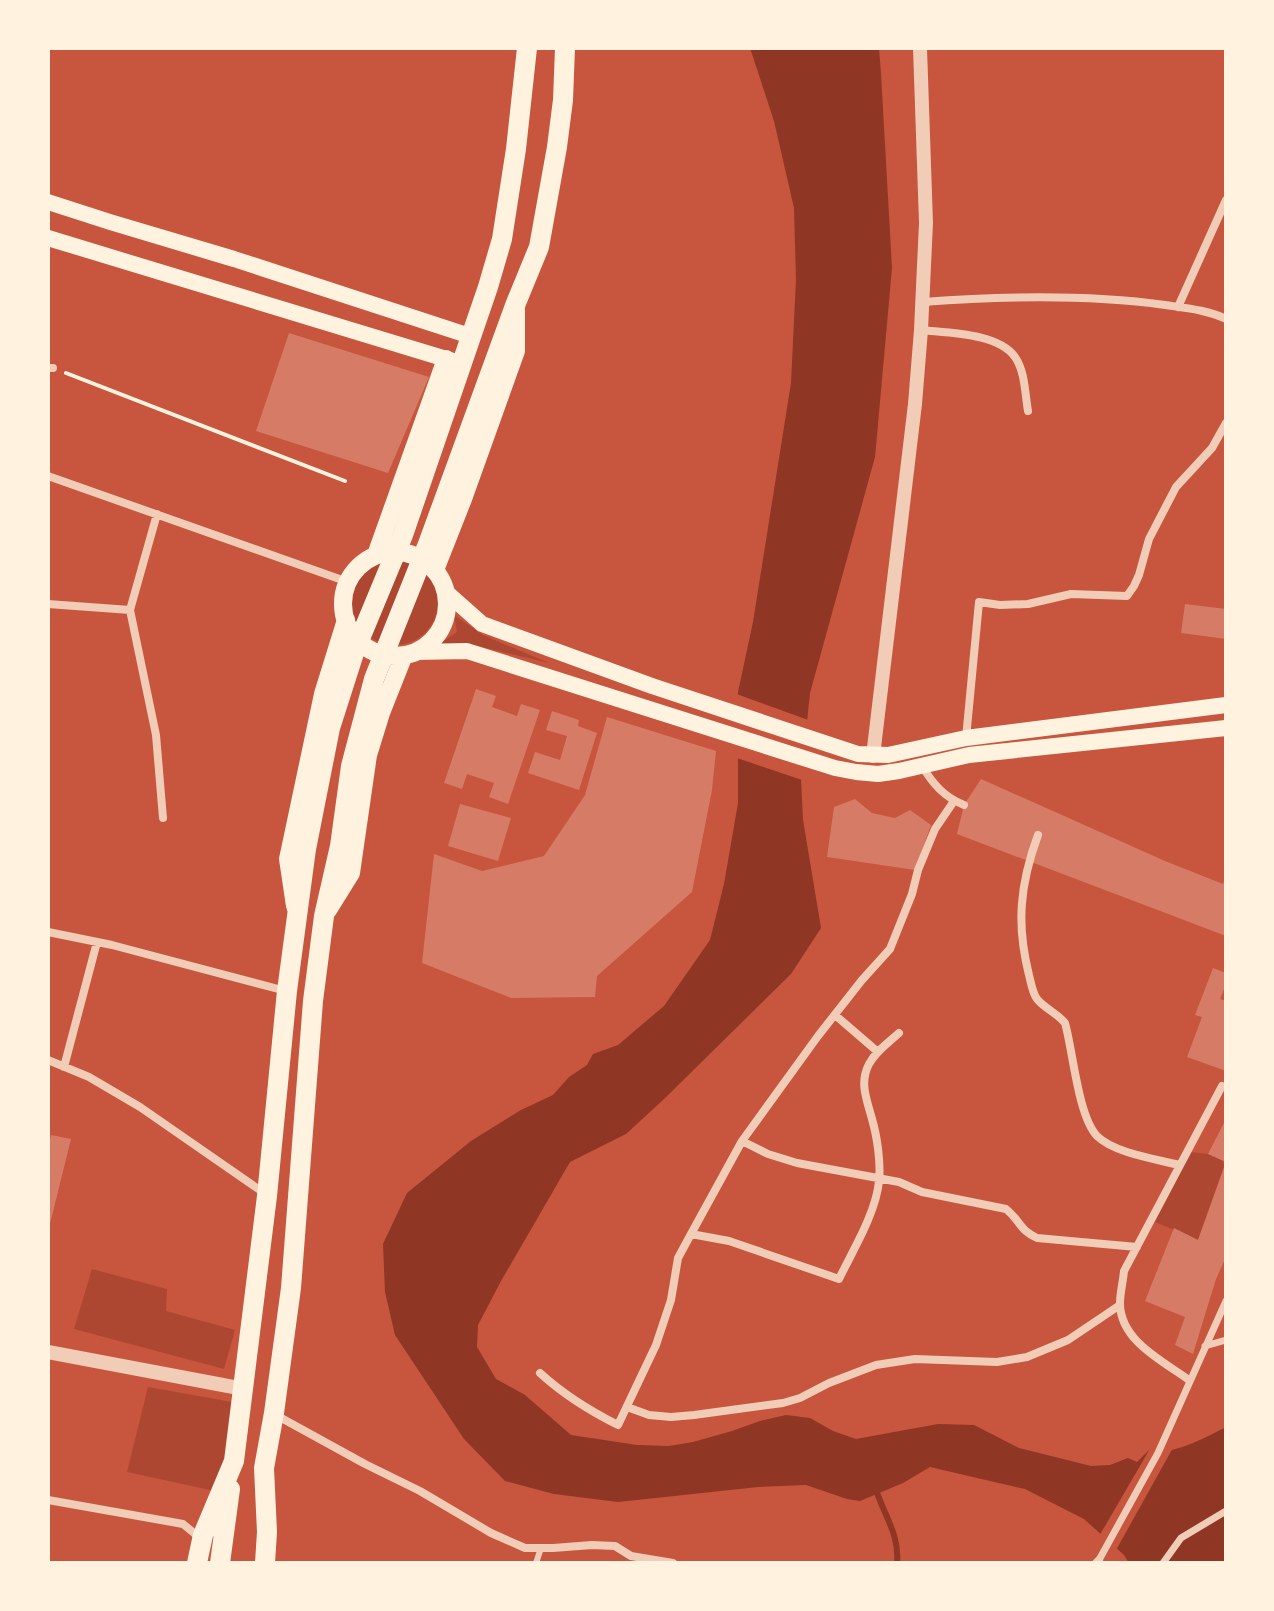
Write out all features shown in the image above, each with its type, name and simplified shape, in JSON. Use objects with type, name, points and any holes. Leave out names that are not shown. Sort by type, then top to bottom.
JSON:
[{"type":"highway","points":[[220,1563],[267,1196],[287,991],[306,849],[330,728],[350,664],[403,535],[438,432],[462,334],[488,287],[502,239],[527,48]]},
{"type":"highway","points":[[250,1563],[291,1288],[313,1001],[324,916],[340,846],[351,766],[374,679],[539,247],[563,100],[565,48]]},
{"type":"highway","points":[[197,1563],[202,1538],[234,1461]]},
{"type":"highway","points":[[264,1468],[265,1563]]},
{"type":"main road","points":[[48,202],[462,334]]},
{"type":"main road","points":[[48,238],[453,362],[402,479],[376,555]]},
{"type":"main road","points":[[435,570],[516,351],[516,303]]},
{"type":"main road","points":[[402,479],[409,495],[422,507],[440,510],[463,499]]},
{"type":"main road","points":[[1226,705],[966,738],[873,756],[844,751],[482,624],[446,592],[435,570],[414,555],[401,552],[376,555],[355,571],[344,594],[346,620],[359,641],[380,653],[467,651],[835,768],[856,772],[878,774],[969,755],[1226,728]]},
{"type":"main road","points":[[324,916],[351,873],[368,755],[381,713],[410,653],[426,646],[441,628],[446,616],[446,592]]},
{"type":"main road","points":[[297,917],[288,859],[323,694],[346,620]]},
{"type":"main road","points":[[323,694],[339,686],[358,687],[373,697],[381,713]]},
{"type":"street","points":[[873,756],[915,404],[923,302],[926,223],[920,48]]},
{"type":"street","points":[[1178,307],[1226,200]]},
{"type":"street","points":[[923,302],[1017,297],[1122,299],[1178,307],[1226,319]]},
{"type":"street","points":[[921,330],[966,335],[992,341],[1008,349],[1016,358],[1022,375],[1028,411]]},
{"type":"street","points":[[966,738],[979,602],[1028,604],[1071,594],[1127,596],[1139,575],[1149,539],[1176,487],[1212,448],[1226,423]]},
{"type":"street","points":[[48,476],[348,582]]},
{"type":"street","points":[[157,514],[130,610],[156,735],[163,818]]},
{"type":"street","points":[[48,604],[130,610]]},
{"type":"street","points":[[921,766],[934,786],[964,805]]},
{"type":"street","points":[[540,1373],[589,1410],[618,1425],[656,1345],[671,1300],[678,1258],[742,1141],[835,1015],[890,949],[935,829],[954,801]]},
{"type":"street","points":[[1038,835],[1022,892],[1021,925],[1026,963],[1037,1000],[1065,1023],[1090,1124],[1099,1138],[1121,1150],[1179,1165]]},
{"type":"street","points":[[48,932],[287,991]]},
{"type":"street","points":[[64,1067],[97,942]]},
{"type":"street","points":[[835,1015],[878,1052]]},
{"type":"street","points":[[691,1234],[729,1241],[839,1279],[872,1209],[880,1179],[877,1141],[865,1099],[864,1082],[868,1066],[878,1052],[899,1033]]},
{"type":"street","points":[[48,1060],[89,1077],[140,1107],[267,1196]]},
{"type":"street","points":[[1189,1380],[1136,1341],[1125,1326],[1120,1305],[1124,1271],[1222,1086]]},
{"type":"street","points":[[742,1141],[768,1154],[797,1163],[899,1182],[922,1192],[1006,1209],[1014,1215],[1023,1231],[1037,1238],[1137,1247]]},
{"type":"street","points":[[1098,1562],[1158,1453],[1226,1301]]},
{"type":"street","points":[[627,1407],[649,1415],[694,1415],[783,1403],[876,1365],[915,1359],[997,1362],[1027,1357],[1068,1340],[1120,1305]]},
{"type":"street","points":[[1205,1346],[1226,1340]]},
{"type":"street","points":[[48,1352],[244,1389]]},
{"type":"street","points":[[274,1413],[491,1533],[525,1548],[615,1546],[631,1556],[673,1563]]},
{"type":"street","points":[[48,1500],[183,1524],[202,1538]]},
{"type":"street","points":[[1163,1563],[1181,1538],[1226,1511]]},
{"type":"lane","points":[[536,1563],[541,1548]]},
{"type":"path","points":[[50,368],[345,481]]},
{"type":"shaded area","points":[[750,48],[879,48],[892,268],[875,457],[810,693],[801,779],[803,820],[821,928],[791,974],[663,1100],[626,1134],[570,1162],[478,1325],[477,1347],[496,1379],[525,1395],[571,1435],[637,1445],[669,1446],[693,1442],[786,1415],[810,1418],[856,1439],[938,1424],[974,1425],[1019,1448],[1091,1466],[1110,1465],[1128,1458],[1137,1462],[1149,1450],[1168,1451],[1199,1441],[1226,1427],[1226,1563],[1129,1563],[1084,1519],[1025,1489],[930,1467],[903,1483],[860,1501],[806,1485],[618,1502],[554,1494],[505,1481],[464,1439],[395,1335],[385,1292],[383,1244],[407,1193],[471,1141],[521,1110],[553,1095],[569,1077],[587,1065],[593,1054],[618,1045],[664,1006],[710,940],[724,884],[738,803],[738,692],[753,622],[791,383],[796,280],[794,208],[774,121]]},
{"type":"shaded area","points":[[395,559],[411,563],[425,572],[434,586],[438,602],[434,618],[425,632],[411,641],[395,645],[379,641],[365,632],[356,618],[352,602],[356,586],[365,572],[379,563]]},
{"type":"shaded area","points":[[454,615],[483,635],[549,663],[474,645],[439,644],[457,632]]},
{"type":"shaded area","points":[[1191,1152],[1208,1154],[1223,1161],[1224,1166],[1198,1240],[1155,1222]]},
{"type":"shaded area","points":[[92,1269],[167,1289],[166,1311],[235,1330],[224,1369],[74,1329]]},
{"type":"shaded area","points":[[148,1387],[238,1403],[228,1461],[215,1491],[127,1472]]},
{"type":"pier","points":[[734,693],[811,721],[805,781],[734,757]]},
{"type":"pier","points":[[1174,1446],[1115,1552],[1098,1538],[1151,1447],[1158,1449]]},
{"type":"building","points":[[289,333],[429,377],[388,473],[256,431]]},
{"type":"building","points":[[1185,604],[1226,609],[1226,639],[1181,633]]},
{"type":"building","points":[[476,689],[496,696],[492,707],[517,716],[521,704],[540,710],[508,804],[489,797],[494,783],[467,774],[462,789],[444,783]]},
{"type":"building","points":[[552,711],[579,720],[578,726],[597,733],[579,790],[528,773],[535,752],[560,760],[567,736],[546,730]]},
{"type":"building","points":[[607,717],[716,751],[712,790],[692,892],[597,976],[595,997],[511,998],[422,963],[434,854],[482,871],[544,856],[585,795]]},
{"type":"building","points":[[981,779],[1223,884],[1226,876],[1226,936],[957,834],[964,805]]},
{"type":"building","points":[[855,799],[872,813],[895,818],[910,810],[931,825],[915,870],[827,857],[834,807]]},
{"type":"building","points":[[460,804],[511,818],[498,861],[448,846]]},
{"type":"building","points":[[1213,968],[1226,973],[1226,984],[1220,999],[1226,1001],[1226,1071],[1187,1057],[1202,1017],[1195,1015]]},
{"type":"building","points":[[1226,1119],[1226,1162],[1208,1154]]},
{"type":"building","points":[[51,1135],[71,1139],[49,1228],[48,1147]]},
{"type":"building","points":[[1226,1162],[1226,1257],[1193,1354],[1175,1345],[1185,1317],[1145,1301],[1174,1228],[1198,1240]]},
{"type":"waterway","points":[[875,1487],[896,1543],[897,1563]]}]
